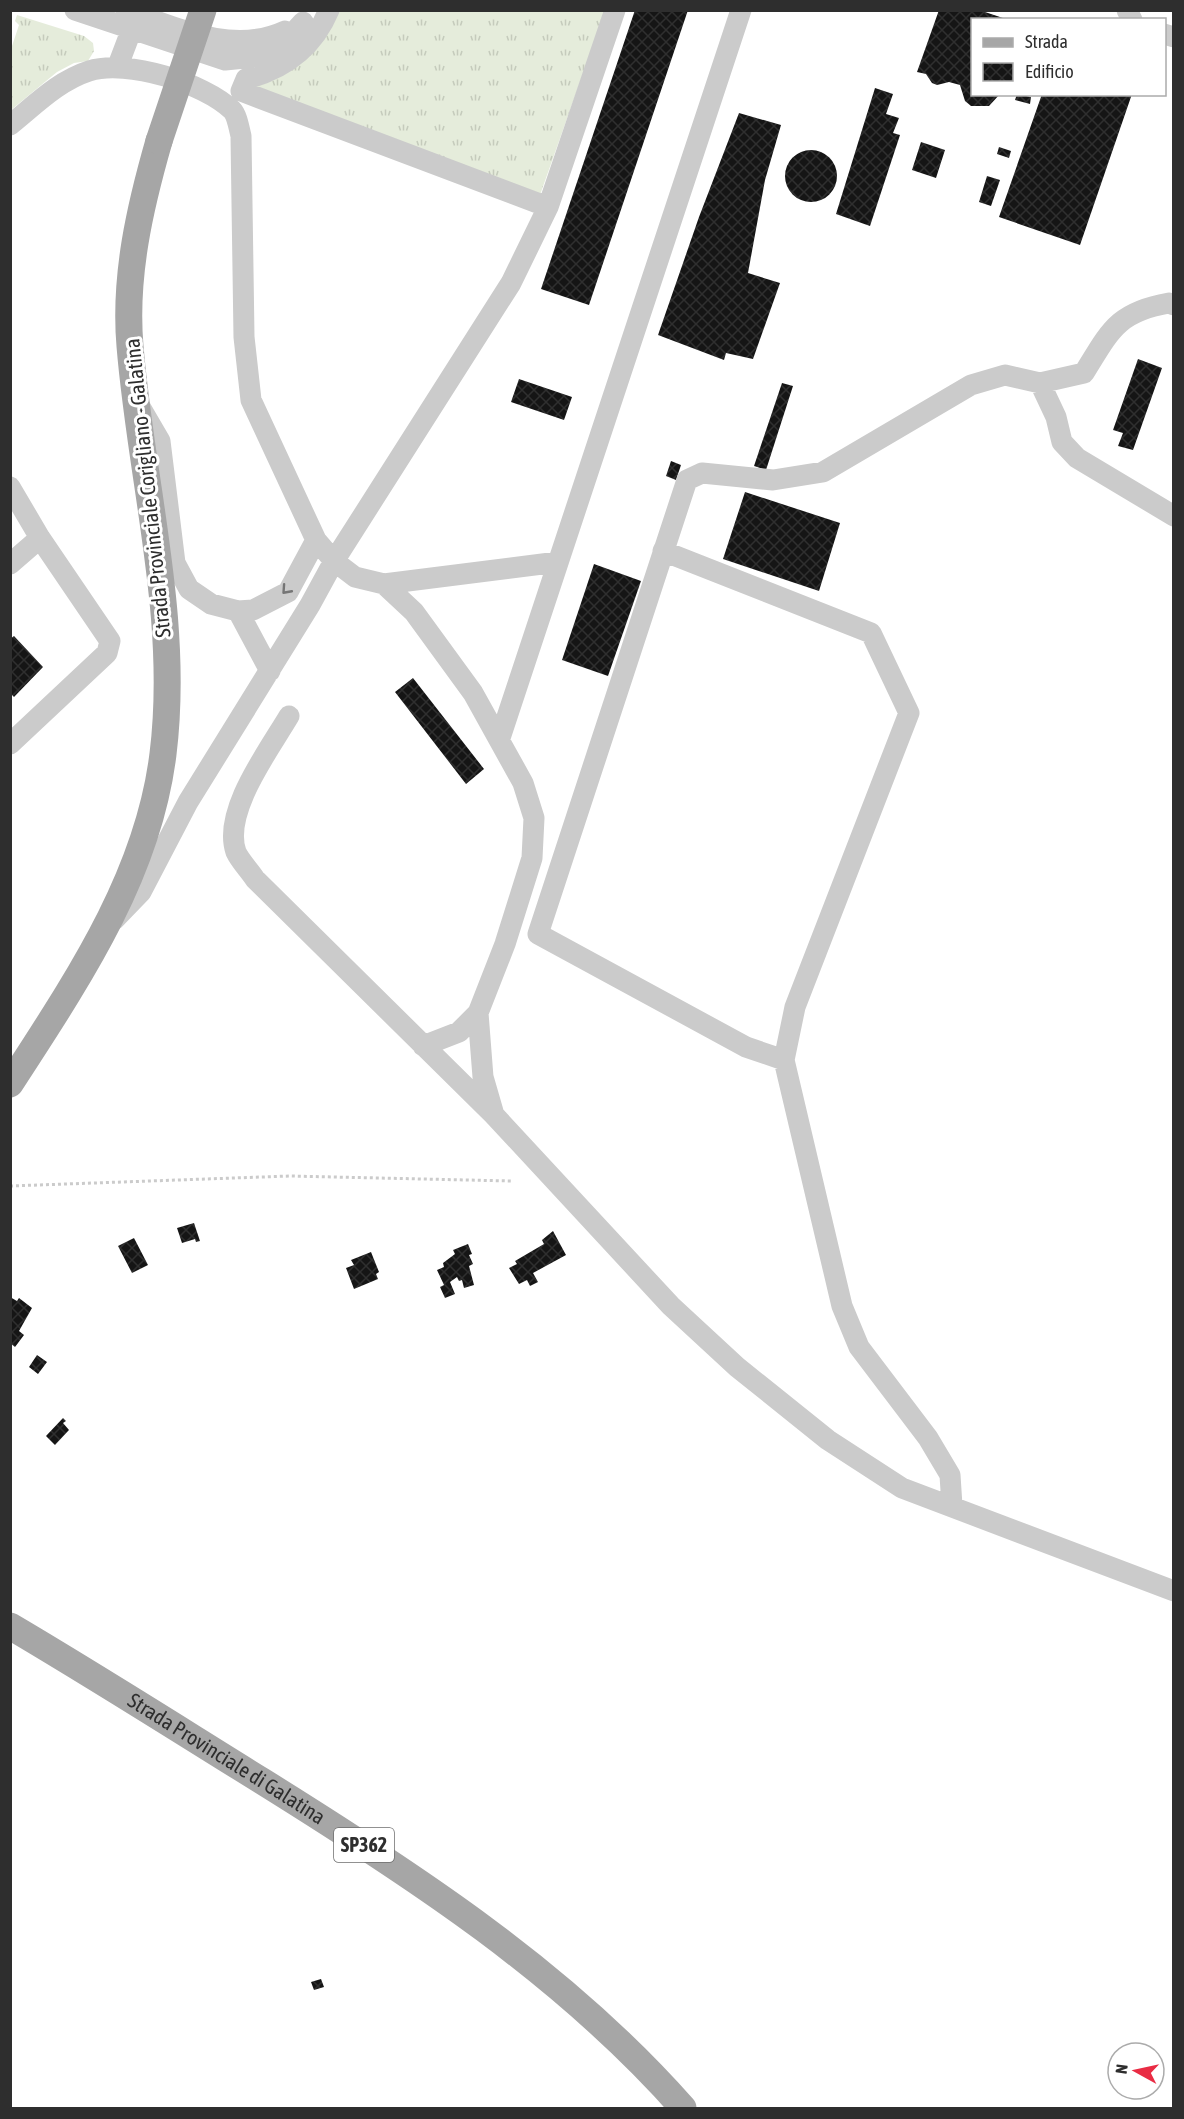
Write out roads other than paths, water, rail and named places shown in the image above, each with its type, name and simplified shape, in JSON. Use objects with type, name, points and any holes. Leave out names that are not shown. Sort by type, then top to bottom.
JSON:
[{"type":"main road","name":"Strada Provinciale Corigliano - Galatina","points":[[10,1084],[108,927],[145,832],[163,755],[167,674],[159,560],[130,345],[130,283],[141,206],[159,141],[203,10]]},
{"type":"main road","name":"Strada Provinciale di Galatina","points":[[10,1626],[376,1852],[534,1966],[644,2064],[683,2109]]},
{"type":"street","points":[[75,10],[131,18],[225,60],[255,57],[280,47],[306,16]]},
{"type":"street","points":[[329,10],[323,26],[305,49],[285,66],[246,79],[241,91],[548,207]]},
{"type":"street","points":[[108,927],[141,892],[188,802],[270,671],[334,561],[511,283],[548,207],[615,10]]},
{"type":"street","points":[[500,738],[741,10]]},
{"type":"street","points":[[117,68],[131,18]]},
{"type":"street","points":[[10,125],[66,80],[92,70],[117,68],[147,71],[210,93],[234,112],[241,136],[244,337],[251,400],[316,540],[334,561],[355,577],[384,584],[558,562]]},
{"type":"street","points":[[783,1060],[746,1047],[537,934],[687,480],[702,473],[773,480],[823,472],[971,385],[1005,375],[1040,383],[1084,374],[1110,330],[1142,308],[1169,303],[1173,305]]},
{"type":"street","points":[[1040,383],[1056,417],[1062,442],[1077,458],[1173,516]]},
{"type":"street","points":[[138,403],[160,441],[175,563],[189,589],[211,604],[238,611],[253,610],[288,592],[316,540]]},
{"type":"street","points":[[10,487],[40,538],[110,641],[107,653],[10,744]]},
{"type":"street","points":[[1152,503],[1173,495]]},
{"type":"street","points":[[10,564],[40,538]]},
{"type":"street","points":[[663,551],[871,633],[909,713],[795,1007],[783,1060],[842,1306],[859,1347],[928,1438],[950,1475],[952,1506]]},
{"type":"street","points":[[384,584],[414,612],[473,693],[523,783],[534,818],[532,858],[505,944],[478,1014],[459,1032],[423,1046]]},
{"type":"street","points":[[238,611],[270,671]]},
{"type":"street","points":[[289,716],[249,785],[234,821],[236,853],[255,879],[494,1115],[671,1306],[737,1367],[828,1440],[902,1488],[1173,1591]]},
{"type":"street","points":[[478,1014],[483,1077],[494,1115]]}]
